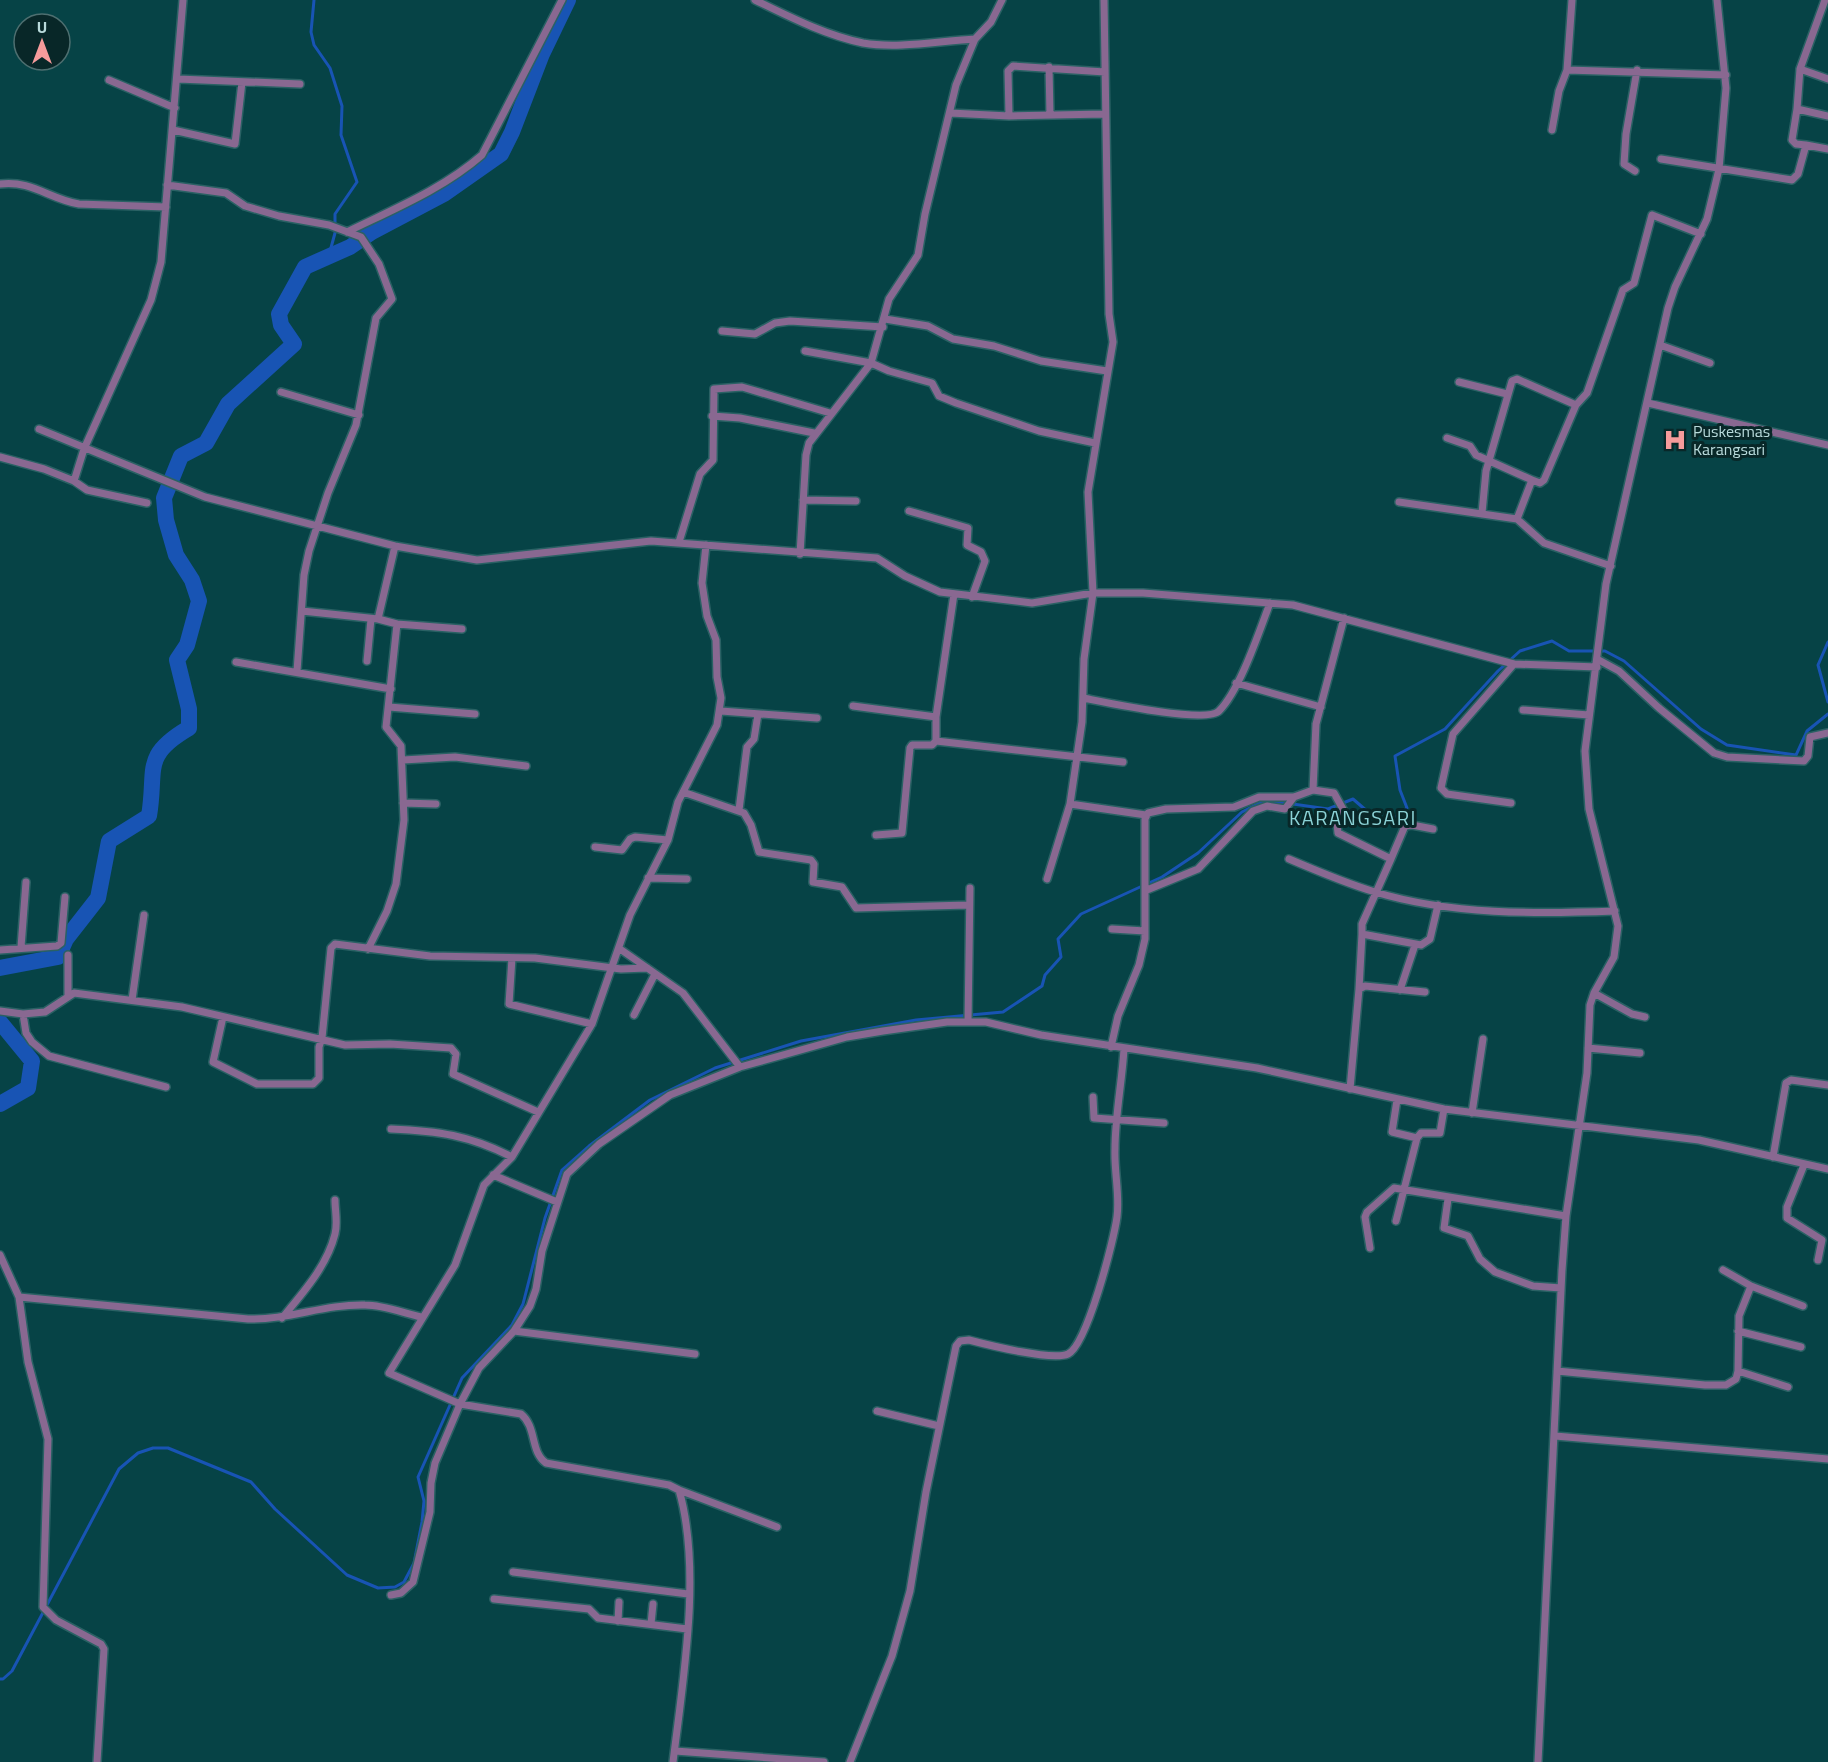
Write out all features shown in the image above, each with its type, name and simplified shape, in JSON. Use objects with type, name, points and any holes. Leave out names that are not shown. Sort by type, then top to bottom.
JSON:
[{"type":"street","points":[[74,481],[84,449],[151,300],[161,262],[183,0]]},
{"type":"street","points":[[345,231],[435,189],[462,173],[482,155],[562,0]]},
{"type":"street","points":[[755,0],[816,29],[864,43],[910,44],[975,39]]},
{"type":"street","points":[[800,554],[806,455],[814,433],[871,363],[890,299],[918,255],[925,214],[956,84],[975,39],[991,22],[1002,0]]},
{"type":"street","points":[[1047,879],[1070,804],[1077,758],[1084,659],[1093,593],[1088,514],[1095,443],[1113,342],[1109,314],[1104,0]]},
{"type":"street","points":[[1552,130],[1559,91],[1567,70],[1572,0]]},
{"type":"street","points":[[1538,1762],[1555,1436],[1560,1288],[1566,1216],[1581,1124],[1589,1014],[1594,993],[1614,957],[1618,943],[1615,911],[1588,809],[1585,751],[1611,566],[1660,345],[1675,287],[1701,234],[1719,169],[1726,75],[1717,0]]},
{"type":"street","points":[[1825,0],[1800,69],[1792,140],[1796,144],[1828,149]]},
{"type":"street","points":[[1009,116],[1009,69],[1016,65],[1105,72]]},
{"type":"street","points":[[1049,67],[1050,115]]},
{"type":"street","points":[[1800,69],[1828,79]]},
{"type":"street","points":[[1567,70],[1637,70],[1726,75]]},
{"type":"street","points":[[1635,171],[1624,164],[1626,134],[1637,70]]},
{"type":"street","points":[[178,79],[300,84]]},
{"type":"street","points":[[109,80],[175,108]]},
{"type":"street","points":[[173,130],[235,144],[242,82]]},
{"type":"street","points":[[1797,110],[1828,116]]},
{"type":"street","points":[[950,113],[1009,116],[1105,114]]},
{"type":"street","points":[[1661,159],[1792,180],[1798,174],[1806,145]]},
{"type":"street","points":[[0,184],[26,184],[67,202],[79,204],[166,207]]},
{"type":"street","points":[[167,185],[219,191],[245,206],[279,216],[329,225],[363,239],[379,264],[392,299],[375,318],[359,415],[316,524],[304,575],[297,671]]},
{"type":"street","points":[[1447,438],[1470,446],[1476,455],[1532,480],[1540,483],[1544,480],[1576,405],[1587,393],[1623,291],[1634,283],[1652,215],[1701,234]]},
{"type":"street","points":[[885,319],[935,328],[953,339],[994,346],[1041,361],[1107,371]]},
{"type":"street","points":[[722,331],[755,334],[775,323],[790,321],[883,327]]},
{"type":"street","points":[[1660,345],[1710,363]]},
{"type":"street","points":[[805,351],[871,363],[883,369],[932,383],[939,396],[956,403],[1038,430],[1095,443]]},
{"type":"street","points":[[1482,513],[1488,460],[1512,381],[1517,379],[1576,405]]},
{"type":"street","points":[[1459,382],[1507,394]]},
{"type":"street","points":[[678,542],[700,474],[713,460],[714,389],[742,387],[830,413]]},
{"type":"street","points":[[281,392],[359,415]]},
{"type":"street","points":[[1648,403],[1828,445]]},
{"type":"street","points":[[712,416],[740,418],[814,433]]},
{"type":"street","points":[[39,429],[205,497],[396,546],[477,560],[627,542],[678,542],[800,554],[876,558],[905,576],[940,592],[972,597],[1032,603],[1093,593],[1143,593],[1293,605],[1514,664],[1597,657],[1619,671],[1659,708],[1714,753],[1727,757],[1804,761],[1807,760],[1810,737],[1828,733]]},
{"type":"street","points":[[0,458],[44,469],[74,481],[87,490],[147,503]]},
{"type":"street","points":[[1518,519],[1532,480]]},
{"type":"street","points":[[803,500],[856,501]]},
{"type":"street","points":[[1399,502],[1518,519],[1544,543],[1611,566]]},
{"type":"street","points":[[909,512],[968,528],[967,545],[981,552],[985,561],[972,597]]},
{"type":"street","points":[[706,545],[702,583],[707,616],[716,640],[720,711],[717,725],[678,802],[668,840],[630,915],[614,968],[592,1024],[512,1157],[493,1175],[480,1193],[455,1264],[389,1373],[455,1402],[521,1414],[530,1425],[540,1458],[546,1463],[613,1473],[669,1485],[777,1527]]},
{"type":"street","points":[[367,661],[374,619],[396,546]]},
{"type":"street","points":[[936,741],[936,717],[954,594]]},
{"type":"street","points":[[1083,698],[1130,707],[1210,715],[1218,712],[1244,670],[1270,603]]},
{"type":"street","points":[[302,611],[374,619],[397,624],[462,629]]},
{"type":"street","points":[[1313,790],[1315,733],[1344,618]]},
{"type":"street","points":[[368,949],[387,911],[396,884],[404,820],[401,746],[387,731],[397,624]]},
{"type":"street","points":[[236,662],[391,689]]},
{"type":"street","points":[[1511,803],[1447,794],[1441,788],[1453,735],[1514,664]]},
{"type":"street","points":[[1236,683],[1321,707]]},
{"type":"street","points":[[853,706],[936,717]]},
{"type":"street","points":[[389,707],[475,714]]},
{"type":"street","points":[[1523,710],[1589,715]]},
{"type":"street","points":[[720,711],[817,718]]},
{"type":"street","points":[[739,810],[747,747],[754,739],[758,714]]},
{"type":"street","points":[[876,835],[902,833],[912,745],[931,745],[936,741],[1123,762]]},
{"type":"street","points":[[403,760],[455,757],[526,766]]},
{"type":"street","points":[[1260,802],[1285,809],[1292,801],[1313,790],[1330,791],[1337,796],[1344,811],[1338,828],[1391,859]]},
{"type":"street","points":[[683,792],[739,810],[751,825],[759,852],[811,860],[814,864],[813,882],[842,887],[855,908],[968,905]]},
{"type":"street","points":[[1070,804],[1146,815],[1156,810],[1234,807],[1260,802],[1292,801]]},
{"type":"street","points":[[1147,887],[1198,869],[1260,802]]},
{"type":"street","points":[[403,803],[436,804]]},
{"type":"street","points":[[1111,1047],[1118,1016],[1139,965],[1145,931],[1146,815]]},
{"type":"street","points":[[1350,1089],[1362,924],[1405,826],[1433,829]]},
{"type":"street","points":[[595,847],[624,849],[628,841],[635,837],[668,840]]},
{"type":"street","points":[[1289,859],[1377,892],[1438,905],[1551,914],[1615,911]]},
{"type":"street","points":[[648,878],[687,879]]},
{"type":"street","points":[[21,947],[26,882]]},
{"type":"street","points":[[968,1020],[970,888]]},
{"type":"street","points":[[0,950],[21,947],[51,948],[61,942],[65,897]]},
{"type":"street","points":[[1362,934],[1421,945],[1430,939],[1438,905]]},
{"type":"street","points":[[132,1000],[144,915]]},
{"type":"street","points":[[1112,929],[1145,931]]},
{"type":"street","points":[[223,1017],[212,1061],[241,1079],[257,1084],[303,1084],[317,1082],[319,1047],[333,945],[430,957],[535,958],[614,968],[647,968]]},
{"type":"street","points":[[1400,990],[1415,945]]},
{"type":"street","points":[[620,949],[683,993],[739,1065]]},
{"type":"street","points":[[68,955],[68,995]]},
{"type":"street","points":[[512,958],[509,1004],[592,1024]]},
{"type":"street","points":[[634,1015],[655,974]]},
{"type":"street","points":[[1359,989],[1365,986],[1425,992]]},
{"type":"street","points":[[0,1011],[23,1014],[45,1012],[74,993],[182,1007],[345,1045],[390,1044],[451,1048],[456,1054],[453,1074],[538,1112]]},
{"type":"street","points":[[1594,993],[1632,1014],[1645,1017]]},
{"type":"street","points":[[23,1014],[26,1033],[32,1042],[49,1056],[166,1087]]},
{"type":"street","points":[[391,1595],[401,1593],[413,1582],[430,1512],[431,1483],[435,1464],[455,1402],[479,1368],[514,1331],[534,1297],[553,1200],[567,1174],[599,1144],[670,1095],[739,1065],[847,1037],[968,1020],[1111,1047],[1257,1068],[1444,1109],[1699,1140],[1828,1170]]},
{"type":"street","points":[[1472,1113],[1483,1039]]},
{"type":"street","points":[[1588,1048],[1640,1053]]},
{"type":"street","points":[[850,1762],[892,1656],[910,1591],[939,1426],[956,1346],[960,1341],[969,1340],[1031,1353],[1062,1355],[1069,1353],[1075,1347],[1084,1331],[1102,1278],[1115,1227],[1115,1151],[1124,1049]]},
{"type":"street","points":[[1773,1157],[1786,1083],[1791,1080],[1828,1085]]},
{"type":"street","points":[[1093,1097],[1094,1118],[1164,1123]]},
{"type":"street","points":[[1397,1100],[1392,1132],[1417,1138]]},
{"type":"street","points":[[1396,1221],[1417,1138],[1421,1133],[1440,1133],[1444,1109]]},
{"type":"street","points":[[391,1129],[456,1134],[483,1143],[512,1157]]},
{"type":"street","points":[[1804,1165],[1787,1207],[1786,1218],[1822,1240],[1818,1260]]},
{"type":"street","points":[[493,1175],[553,1200]]},
{"type":"street","points":[[1370,1248],[1365,1217],[1367,1212],[1394,1188],[1448,1199],[1566,1216]]},
{"type":"street","points":[[1448,1199],[1444,1228],[1468,1236],[1489,1268],[1530,1286],[1560,1288]]},
{"type":"street","points":[[282,1318],[309,1286],[324,1259],[335,1233],[335,1200]]},
{"type":"street","points":[[0,1255],[19,1297],[28,1362],[48,1438],[45,1610],[70,1628],[104,1646],[97,1762]]},
{"type":"street","points":[[1723,1270],[1751,1286],[1803,1306]]},
{"type":"street","points":[[1557,1371],[1705,1385],[1731,1383],[1738,1371],[1738,1330],[1741,1307],[1751,1286]]},
{"type":"street","points":[[19,1297],[226,1317],[282,1318],[327,1308],[365,1305],[421,1317]]},
{"type":"street","points":[[1738,1330],[1800,1347]]},
{"type":"street","points":[[514,1331],[695,1354]]},
{"type":"street","points":[[1738,1371],[1788,1386]]},
{"type":"street","points":[[877,1411],[939,1426]]},
{"type":"street","points":[[1555,1436],[1828,1459]]},
{"type":"street","points":[[673,1762],[687,1629],[688,1594],[686,1515],[679,1490]]},
{"type":"street","points":[[513,1572],[688,1594]]},
{"type":"street","points":[[494,1599],[589,1609],[598,1618],[687,1629]]},
{"type":"street","points":[[618,1621],[619,1602]]},
{"type":"street","points":[[651,1624],[652,1604]]},
{"type":"street","points":[[675,1751],[824,1762]]},
{"type":"waterway","points":[[314,0],[311,32],[314,45],[330,68],[342,106],[341,135],[357,182],[335,214],[335,233],[329,255]]},
{"type":"waterway","points":[[0,968],[58,957],[66,939],[98,898],[109,841],[149,816],[157,756],[174,738],[189,728],[189,709],[177,660],[187,645],[199,601],[192,580],[176,555],[166,520],[164,498],[181,456],[206,443],[228,404],[294,344],[281,325],[279,314],[305,267],[350,247],[372,232],[444,194],[501,154],[512,132],[542,54],[568,0]]},
{"type":"waterway","points":[[0,1679],[12,1671],[119,1469],[138,1453],[153,1448],[168,1448],[251,1482],[275,1509],[347,1575],[378,1588],[395,1587],[404,1582],[414,1563],[422,1522],[424,1501],[418,1477],[462,1378],[512,1325],[523,1304],[545,1218],[562,1170],[589,1146],[650,1100],[715,1068],[801,1041],[916,1020],[1003,1012],[1042,986],[1045,975],[1061,957],[1058,939],[1081,914],[1162,877],[1198,853],[1242,812],[1265,800],[1328,809],[1353,799],[1382,824],[1390,822],[1407,808],[1400,790],[1395,756],[1445,729],[1498,671],[1520,651],[1552,641],[1569,651],[1605,651],[1624,661],[1701,729],[1727,745],[1796,755],[1807,731],[1828,714]]},
{"type":"waterway","points":[[1828,642],[1818,665],[1828,702]]},
{"type":"waterway","points":[[0,1022],[32,1061],[28,1088],[0,1104]]},
{"type":"place","name":"Puskesmas Karangsari","points":[[1675,440]]},
{"type":"district","name":"KARANGSARI","points":[[1353,817]]}]
